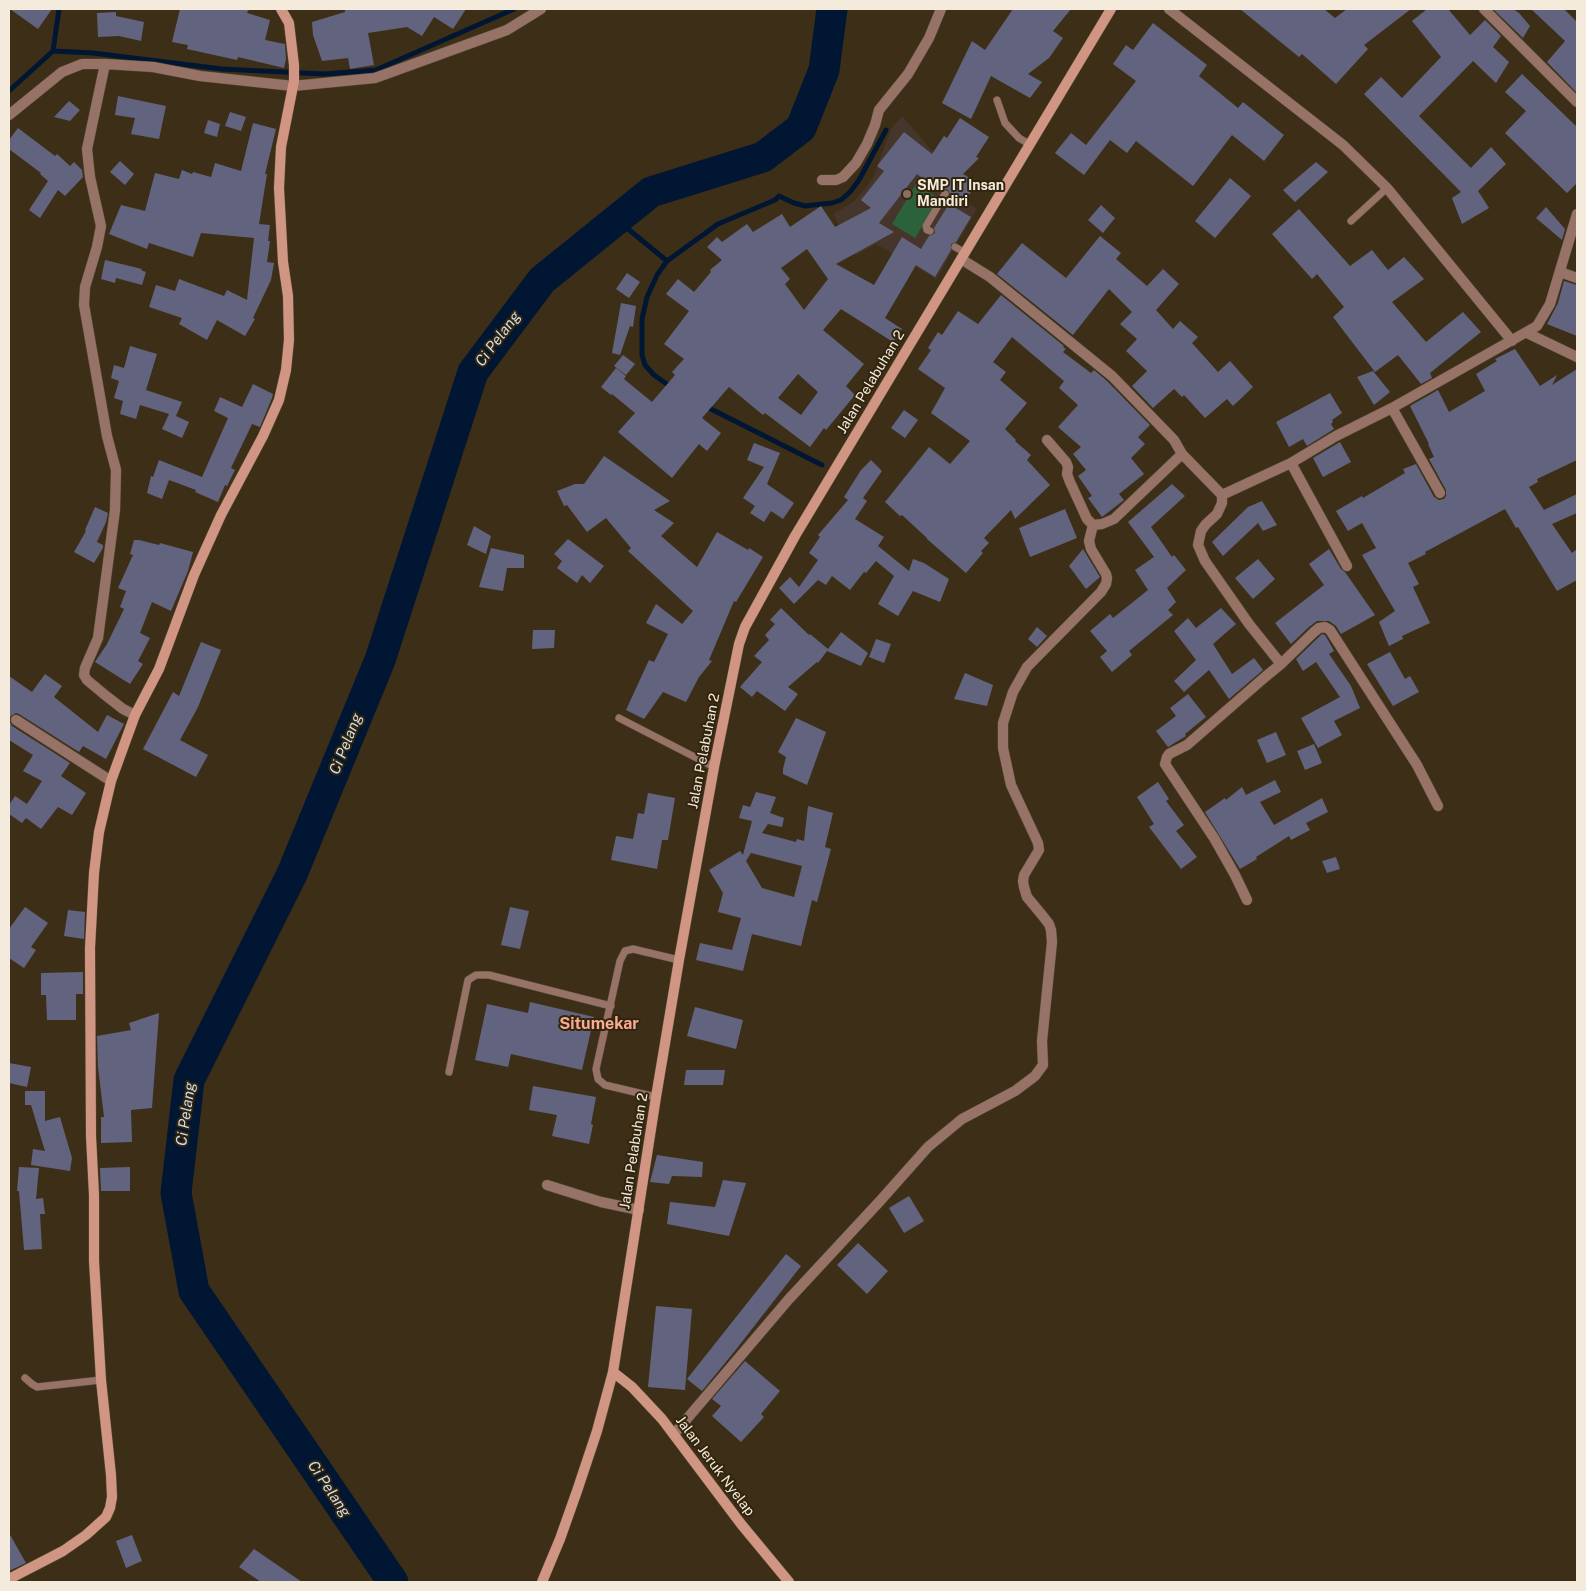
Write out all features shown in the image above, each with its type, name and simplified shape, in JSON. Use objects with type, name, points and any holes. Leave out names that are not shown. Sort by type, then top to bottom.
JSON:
[{"type":"street","points":[[9,1579],[63,1551],[86,1535],[106,1517],[112,1497],[101,1380],[94,1261],[94,1195],[90,1136],[90,948],[99,832],[111,781],[135,715],[159,668],[194,575],[221,515],[263,436],[279,400],[286,370],[289,340],[288,296],[283,262],[279,188],[281,147],[293,83],[294,65],[289,23],[281,9]]},
{"type":"street","points":[[9,114],[62,72],[82,64],[153,67],[200,76],[293,83],[375,78],[507,30],[541,9]]},
{"type":"street","points":[[822,180],[836,180],[843,176],[856,162],[867,144],[879,110],[908,74],[929,38],[941,9]]},
{"type":"street","name":"Jalan Pelabuhan 2","points":[[542,1582],[572,1507],[597,1431],[613,1372],[656,1098],[714,767],[739,644],[745,627],[795,536],[1111,9]]},
{"type":"street","points":[[1169,9],[1343,145],[1387,188],[1512,341]]},
{"type":"street","points":[[1484,9],[1577,102]]},
{"type":"street","points":[[105,64],[87,149],[90,177],[101,226],[85,287],[84,305],[107,436],[116,470],[115,510],[98,638],[85,668],[84,675],[87,680],[105,695],[123,709],[135,715]]},
{"type":"street","points":[[1222,495],[1291,463],[1336,436],[1392,408],[1528,333],[1537,326],[1550,304],[1577,214]]},
{"type":"street","points":[[963,256],[1112,376],[1174,440],[1182,454],[1222,495],[1222,503],[1217,514],[1201,531],[1198,545],[1205,561],[1249,624],[1281,664]]},
{"type":"street","points":[[1560,272],[1577,278]]},
{"type":"street","points":[[1528,333],[1577,356]]},
{"type":"street","points":[[1392,408],[1440,493]]},
{"type":"street","points":[[1047,440],[1066,462],[1070,482],[1088,519],[1093,524],[1102,524],[1114,519],[1182,454]]},
{"type":"street","points":[[1291,463],[1347,566]]},
{"type":"street","points":[[674,1434],[789,1299],[928,1147],[962,1120],[1025,1084],[1036,1076],[1043,1065],[1042,1041],[1052,942],[1051,930],[1049,924],[1027,897],[1024,887],[1024,875],[1039,850],[1038,843],[1011,785],[1003,748],[1003,723],[1013,692],[1027,667],[1096,597],[1106,584],[1108,578],[1091,549],[1089,541],[1093,524]]},
{"type":"street","points":[[1247,900],[1214,838],[1168,768],[1166,760],[1170,754],[1187,746],[1281,664],[1314,632],[1325,628],[1330,630],[1417,765],[1438,806]]},
{"type":"street","points":[[16,720],[111,781]]},
{"type":"street","points":[[547,1185],[601,1202],[639,1210]]},
{"type":"street","name":"Jalan Jeruk Nyelap","points":[[613,1372],[647,1402],[674,1434],[741,1524],[789,1582]]},
{"type":"lane","points":[[997,100],[1005,123],[1019,138],[1029,144]]},
{"type":"lane","points":[[1351,221],[1387,188]]},
{"type":"lane","points":[[930,231],[927,230],[926,226],[945,194]]},
{"type":"lane","points":[[955,247],[963,256]]},
{"type":"lane","points":[[619,718],[714,767]]},
{"type":"lane","points":[[656,1098],[605,1085],[598,1079],[596,1069],[620,961],[625,950],[633,949],[680,960]]},
{"type":"lane","points":[[449,1072],[468,980],[476,974],[489,975],[611,1006]]},
{"type":"lane","points":[[25,1378],[37,1387],[101,1380]]},
{"type":"shaded area","name":"SMP IT Insan Mandiri","points":[[902,116],[933,152],[955,166],[942,187],[977,209],[936,279],[876,244],[856,255],[833,214],[855,201],[873,178],[891,129]]},
{"type":"green space","points":[[916,184],[939,198],[915,238],[892,224]]},
{"type":"building","points":[[10,9],[52,9],[38,29]]},
{"type":"building","points":[[180,9],[249,9],[247,13],[270,20],[265,40],[285,44],[286,59],[284,68],[238,57],[237,60],[187,49],[188,45],[172,42]]},
{"type":"building","points":[[466,9],[453,29],[434,17],[422,36],[407,27],[368,33],[374,65],[350,69],[348,58],[322,61],[313,35],[312,22],[345,12],[345,10]]},
{"type":"building","points":[[1013,9],[1071,9],[1053,31],[1063,38],[1049,58],[1028,74],[1042,82],[1030,98],[991,76],[971,119],[942,103],[972,41],[985,50]]},
{"type":"building","points":[[1240,9],[1324,9],[1335,18],[1347,9],[1411,9],[1364,45],[1368,49],[1336,84],[1302,54],[1299,57]]},
{"type":"building","points":[[1427,9],[1448,9],[1470,35],[1485,20],[1501,36],[1493,47],[1509,62],[1496,83],[1473,61],[1419,116],[1471,168],[1491,147],[1506,164],[1478,191],[1489,208],[1462,224],[1452,198],[1461,192],[1364,94],[1381,77],[1402,98],[1441,57],[1412,21]]},
{"type":"building","points":[[1513,9],[1519,13],[1530,26],[1523,38],[1494,10]]},
{"type":"building","points":[[1531,9],[1564,9],[1577,22],[1577,93],[1547,62],[1565,41]]},
{"type":"building","points":[[116,12],[116,16],[144,22],[141,41],[119,36],[98,37],[97,13]]},
{"type":"building","points":[[1153,23],[1207,65],[1199,76],[1238,108],[1243,102],[1284,135],[1264,161],[1232,135],[1193,186],[1136,141],[1127,153],[1110,140],[1084,175],[1055,153],[1071,133],[1086,145],[1136,81],[1113,64],[1126,45],[1133,50]]},
{"type":"building","points":[[1522,74],[1577,127],[1577,183],[1567,193],[1505,133],[1526,111],[1505,92]]},
{"type":"building","points":[[118,96],[166,106],[159,139],[131,134],[135,118],[115,115]]},
{"type":"building","points":[[69,101],[80,110],[70,121],[54,117]]},
{"type":"building","points":[[230,112],[246,117],[241,131],[225,126]]},
{"type":"building","points":[[960,118],[989,137],[976,157],[979,158],[963,174],[977,182],[961,208],[949,198],[948,190],[940,191],[917,174],[879,223],[894,232],[836,264],[874,285],[902,237],[921,249],[929,236],[935,233],[934,228],[949,204],[971,217],[956,242],[951,244],[951,250],[935,277],[916,265],[885,318],[902,329],[893,342],[841,309],[823,330],[864,364],[846,386],[855,395],[826,430],[824,428],[810,447],[765,413],[763,415],[729,387],[702,418],[721,433],[707,451],[699,444],[672,478],[618,432],[635,413],[601,387],[616,368],[626,376],[624,379],[652,402],[675,375],[672,372],[684,359],[664,344],[689,311],[666,294],[678,279],[694,292],[711,272],[710,270],[722,260],[707,247],[717,237],[722,242],[747,224],[753,232],[782,214],[790,227],[821,206],[835,227],[871,208],[861,200],[884,171],[877,166],[904,132],[932,154],[944,136],[947,138]],"holes":[[[807,249],[828,279],[804,310],[785,284],[790,279],[781,268]],[[798,374],[818,392],[801,415],[778,398]]]},
{"type":"building","points":[[208,120],[220,124],[217,137],[204,133]]},
{"type":"building","points":[[253,123],[276,129],[265,174],[267,174],[259,224],[270,225],[267,262],[274,263],[271,280],[253,318],[255,319],[245,336],[217,320],[207,340],[179,324],[182,318],[149,307],[156,285],[175,291],[179,279],[224,296],[227,290],[247,300],[254,238],[201,233],[193,257],[149,243],[147,249],[109,234],[121,205],[145,211],[155,173],[179,179],[182,170],[192,174],[193,172],[211,177],[215,163],[241,171]]},
{"type":"building","points":[[18,128],[55,156],[57,154],[70,166],[74,162],[82,170],[83,177],[65,196],[58,190],[40,218],[29,210],[48,181],[41,173],[9,149],[9,140]]},
{"type":"building","points":[[120,161],[134,174],[125,185],[110,172]]},
{"type":"building","points":[[1316,162],[1328,172],[1295,202],[1283,190]]},
{"type":"building","points":[[1230,178],[1251,196],[1215,238],[1195,221]]},
{"type":"building","points":[[1101,205],[1115,218],[1103,233],[1088,220]]},
{"type":"building","points":[[1546,207],[1565,229],[1562,240],[1536,218]]},
{"type":"building","points":[[1299,209],[1350,266],[1372,250],[1388,270],[1404,257],[1424,279],[1392,302],[1426,342],[1463,312],[1481,332],[1430,373],[1432,378],[1421,384],[1398,355],[1375,372],[1333,317],[1344,307],[1317,274],[1312,279],[1272,234]]},
{"type":"building","points":[[1100,236],[1121,253],[1116,259],[1147,286],[1163,269],[1179,284],[1156,310],[1173,329],[1180,321],[1198,337],[1192,343],[1218,372],[1230,361],[1253,387],[1233,406],[1227,399],[1205,418],[1184,395],[1182,397],[1174,389],[1153,408],[1132,386],[1147,371],[1126,351],[1137,339],[1120,324],[1132,312],[1109,289],[1073,335],[997,274],[1022,243],[1066,278]]},
{"type":"building","points":[[105,260],[142,269],[146,272],[142,285],[116,278],[115,283],[101,279]]},
{"type":"building","points":[[627,273],[640,282],[629,298],[616,289]]},
{"type":"building","points":[[1564,281],[1577,285],[1577,336],[1547,324],[1558,303]]},
{"type":"building","points":[[1001,295],[1064,346],[1066,349],[1063,352],[1091,373],[1094,370],[1107,381],[1150,425],[1138,437],[1145,444],[1131,458],[1144,474],[1119,494],[1124,500],[1102,517],[1088,498],[1092,496],[1078,476],[1086,470],[1073,454],[1081,447],[1058,427],[1078,405],[1059,388],[1064,381],[1012,337],[993,362],[1006,372],[1000,380],[1027,403],[1005,429],[1031,455],[1027,460],[1050,485],[1015,519],[1011,510],[984,538],[989,543],[966,573],[885,502],[929,447],[950,464],[970,441],[931,413],[945,388],[918,369],[931,350],[928,348],[938,332],[942,335],[958,311],[978,324]]},
{"type":"building","points":[[621,303],[636,306],[633,327],[630,326],[620,355],[612,353]]},
{"type":"building","points":[[130,346],[157,354],[146,390],[182,402],[176,416],[189,422],[182,438],[162,429],[169,414],[140,405],[136,419],[120,414],[123,401],[114,398],[119,381],[111,378],[114,365],[124,368]]},
{"type":"building","points":[[1515,349],[1540,386],[1557,375],[1552,385],[1577,369],[1577,460],[1537,479],[1538,482],[1529,487],[1544,510],[1577,494],[1577,513],[1552,524],[1572,553],[1577,549],[1577,580],[1557,591],[1505,509],[1408,563],[1419,584],[1413,587],[1430,623],[1402,636],[1403,639],[1389,646],[1379,622],[1395,611],[1362,555],[1376,548],[1362,523],[1348,531],[1336,511],[1362,496],[1363,498],[1405,473],[1403,469],[1416,464],[1434,497],[1439,500],[1444,499],[1446,490],[1429,459],[1434,457],[1410,406],[1438,390],[1449,412],[1485,391],[1476,374],[1497,361],[1495,359]]},
{"type":"building","points":[[623,355],[635,364],[626,375],[614,366]]},
{"type":"building","points":[[1373,371],[1390,392],[1374,405],[1357,377]]},
{"type":"building","points":[[253,384],[273,394],[272,398],[260,427],[252,424],[231,468],[235,470],[227,486],[225,485],[218,502],[195,492],[196,490],[169,480],[162,499],[147,493],[151,476],[153,477],[159,460],[202,477],[228,418],[214,411],[220,397],[242,407]]},
{"type":"building","points":[[1330,393],[1342,413],[1332,420],[1331,424],[1334,429],[1307,446],[1303,439],[1289,447],[1276,422]]},
{"type":"building","points":[[904,410],[918,420],[905,438],[891,428]]},
{"type":"building","points":[[1340,442],[1351,462],[1323,477],[1313,458]]},
{"type":"building","points":[[754,443],[780,453],[767,484],[794,503],[783,519],[771,511],[764,522],[750,513],[755,506],[743,498],[764,467],[747,460]]},
{"type":"building","points":[[604,456],[670,501],[654,510],[674,523],[661,536],[697,567],[717,532],[763,557],[736,602],[734,601],[709,660],[712,661],[699,677],[686,702],[663,692],[644,719],[626,710],[649,660],[654,662],[668,634],[646,623],[656,604],[682,624],[693,611],[628,551],[631,548],[606,518],[587,532],[567,505],[564,506],[557,491],[575,484],[584,484]]},
{"type":"building","points":[[871,460],[882,471],[863,498],[867,501],[855,519],[884,537],[878,546],[909,571],[913,559],[924,563],[949,579],[940,602],[913,591],[898,616],[878,604],[894,576],[876,561],[866,573],[864,572],[850,590],[832,576],[826,585],[818,580],[794,604],[779,588],[790,577],[799,587],[818,560],[809,553],[820,537],[818,535],[848,500],[844,497],[861,470]]},
{"type":"building","points":[[1172,484],[1185,496],[1151,527],[1172,557],[1174,555],[1186,570],[1167,588],[1176,602],[1168,610],[1173,615],[1129,651],[1132,655],[1112,672],[1100,657],[1107,651],[1090,631],[1110,614],[1113,618],[1148,590],[1135,570],[1154,557],[1128,522]]},
{"type":"building","points":[[1262,501],[1277,525],[1263,531],[1258,523],[1223,556],[1212,542],[1248,507]]},
{"type":"building","points":[[95,507],[108,513],[97,542],[103,545],[103,548],[94,563],[74,552],[86,531]]},
{"type":"building","points":[[1065,509],[1077,538],[1030,557],[1019,528]]},
{"type":"building","points":[[474,526],[491,536],[486,554],[467,545]]},
{"type":"building","points":[[568,539],[604,566],[590,583],[582,575],[577,583],[557,568],[562,561],[554,554]]},
{"type":"building","points":[[134,540],[159,545],[160,543],[193,552],[188,571],[171,611],[152,602],[140,633],[150,638],[138,661],[143,664],[130,684],[95,662],[107,644],[124,609],[120,607],[126,591],[118,588],[133,555],[130,554]]},
{"type":"building","points":[[491,548],[524,555],[524,568],[507,568],[503,591],[479,587]]},
{"type":"building","points":[[1083,549],[1100,577],[1086,589],[1069,566]]},
{"type":"building","points":[[1329,549],[1341,569],[1375,615],[1341,634],[1336,626],[1329,621],[1317,621],[1291,644],[1275,623],[1324,585],[1309,564]]},
{"type":"building","points":[[1258,559],[1275,579],[1253,599],[1235,578]]},
{"type":"building","points":[[781,608],[809,635],[828,649],[841,632],[868,653],[861,666],[827,651],[818,663],[788,687],[798,694],[785,711],[757,691],[752,697],[740,687],[762,662],[754,656],[769,640],[765,635],[775,624],[770,620]]},
{"type":"building","points":[[1221,608],[1236,624],[1213,644],[1232,674],[1254,658],[1263,670],[1229,699],[1209,670],[1184,692],[1174,681],[1196,660],[1174,631],[1188,618],[1196,628]]},
{"type":"building","points":[[1037,627],[1047,636],[1037,647],[1028,639]]},
{"type":"building","points":[[533,630],[555,630],[554,648],[532,649]]},
{"type":"building","points":[[1322,634],[1325,635],[1334,651],[1329,654],[1351,686],[1360,708],[1334,721],[1342,735],[1318,748],[1301,718],[1340,697],[1316,662],[1303,671],[1296,659]]},
{"type":"building","points":[[876,639],[891,644],[884,663],[869,657]]},
{"type":"building","points":[[201,642],[221,650],[198,707],[180,740],[208,755],[196,777],[143,749],[173,692],[179,696]]},
{"type":"building","points":[[1390,652],[1405,679],[1410,676],[1419,692],[1393,706],[1367,664]]},
{"type":"building","points":[[965,673],[993,685],[987,706],[954,699]]},
{"type":"building","points":[[45,674],[62,686],[54,697],[98,732],[107,715],[124,724],[106,759],[83,746],[79,752],[19,714],[16,713],[11,716],[9,720],[9,676],[32,692]]},
{"type":"building","points":[[1188,694],[1206,717],[1185,734],[1186,736],[1168,747],[1156,731],[1176,716],[1170,708]]},
{"type":"building","points":[[796,718],[826,732],[807,785],[783,774],[786,757],[778,752]]},
{"type":"building","points":[[9,720],[12,726],[70,763],[61,776],[86,793],[72,815],[58,807],[41,829],[26,818],[22,823],[9,814],[9,805],[15,796],[27,804],[42,781],[23,771],[33,755],[9,740]]},
{"type":"building","points":[[1276,732],[1286,755],[1267,763],[1257,740]]},
{"type":"building","points":[[1314,744],[1322,763],[1305,770],[1297,751]]},
{"type":"building","points":[[1275,780],[1281,792],[1260,802],[1274,825],[1322,798],[1328,812],[1306,823],[1310,830],[1291,840],[1289,836],[1240,869],[1205,812],[1225,798],[1226,800],[1242,787],[1246,795]]},
{"type":"building","points":[[1158,782],[1169,799],[1166,801],[1184,825],[1176,831],[1197,857],[1181,869],[1149,827],[1154,824],[1137,797]]},
{"type":"building","points":[[756,792],[776,797],[770,813],[784,818],[782,827],[768,824],[762,833],[796,842],[797,839],[804,841],[808,806],[833,813],[825,847],[831,849],[817,902],[812,900],[801,946],[752,934],[743,971],[696,960],[700,943],[732,950],[741,918],[718,912],[723,893],[709,870],[740,851],[743,855],[752,821],[739,818],[743,805],[750,807]],"holes":[[[751,853],[802,866],[794,897],[762,888],[746,861]]]},
{"type":"building","points":[[648,793],[675,798],[668,840],[662,840],[657,869],[611,860],[616,836],[633,839],[638,813],[644,814]]},
{"type":"building","points":[[1336,857],[1340,869],[1327,873],[1322,861]]},
{"type":"building","points":[[25,907],[48,923],[31,947],[36,950],[24,968],[9,958],[9,929]]},
{"type":"building","points":[[510,907],[529,911],[520,949],[501,945]]},
{"type":"building","points":[[68,910],[85,912],[84,939],[64,936]]},
{"type":"building","points":[[83,972],[83,994],[76,994],[76,1020],[47,1020],[46,995],[41,995],[41,973]]},
{"type":"building","points":[[530,1002],[594,1017],[582,1070],[511,1054],[508,1067],[475,1060],[487,1004],[528,1013]]},
{"type":"building","points":[[695,1007],[743,1020],[736,1049],[687,1036]]},
{"type":"building","points":[[159,1013],[152,1108],[131,1110],[132,1142],[101,1143],[101,1117],[104,1117],[98,1067],[97,1036],[131,1030],[129,1023]]},
{"type":"building","points":[[9,1063],[31,1067],[27,1087],[9,1083]]},
{"type":"building","points":[[686,1070],[725,1070],[723,1085],[684,1085]]},
{"type":"building","points":[[533,1086],[596,1097],[589,1144],[552,1136],[557,1115],[529,1110]]},
{"type":"building","points":[[25,1091],[45,1091],[45,1121],[60,1117],[72,1158],[70,1171],[31,1165],[33,1149],[45,1151],[31,1105],[25,1105]]},
{"type":"building","points":[[657,1155],[703,1162],[702,1177],[672,1176],[669,1184],[650,1182]]},
{"type":"building","points":[[19,1167],[39,1168],[36,1199],[43,1198],[45,1214],[40,1214],[42,1249],[24,1250],[19,1191],[17,1191]]},
{"type":"building","points":[[130,1167],[130,1191],[101,1191],[100,1168]]},
{"type":"building","points":[[723,1180],[746,1183],[729,1236],[667,1224],[670,1202],[715,1207]]},
{"type":"building","points":[[909,1196],[924,1221],[904,1233],[889,1208]]},
{"type":"building","points":[[858,1243],[888,1271],[867,1294],[837,1265]]},
{"type":"building","points":[[786,1254],[801,1266],[702,1391],[687,1379]]},
{"type":"building","points":[[656,1306],[692,1309],[685,1390],[648,1387]]},
{"type":"building","points":[[745,1361],[780,1391],[761,1414],[764,1417],[741,1442],[712,1416],[721,1406],[712,1399]]},
{"type":"building","points":[[9,1533],[26,1563],[9,1571]]},
{"type":"building","points":[[132,1535],[142,1561],[126,1568],[116,1541]]},
{"type":"building","points":[[254,1549],[302,1582],[261,1582],[239,1567]]},
{"type":"waterway","points":[[9,91],[53,51],[59,9]]},
{"type":"waterway","points":[[53,51],[93,53],[222,69],[324,74],[376,70],[514,9]]},
{"type":"waterway","name":"Ci Pelang","points":[[393,1582],[194,1291],[176,1193],[189,1080],[292,874],[380,660],[473,372],[542,280],[651,192],[763,157],[801,128],[824,70],[832,9]]},
{"type":"waterway","points":[[671,387],[654,375],[645,365],[642,355],[642,319],[647,297],[657,275],[667,261],[718,224],[775,200],[779,196],[805,206],[841,200],[859,180],[886,130]]},
{"type":"waterway","points":[[617,220],[667,261]]},
{"type":"waterway","points":[[705,406],[822,465]]},
{"type":"place","name":"SMP IT Insan Mandiri","points":[[907,194]]},
{"type":"district","name":"Situmekar","points":[[599,1024]]}]
